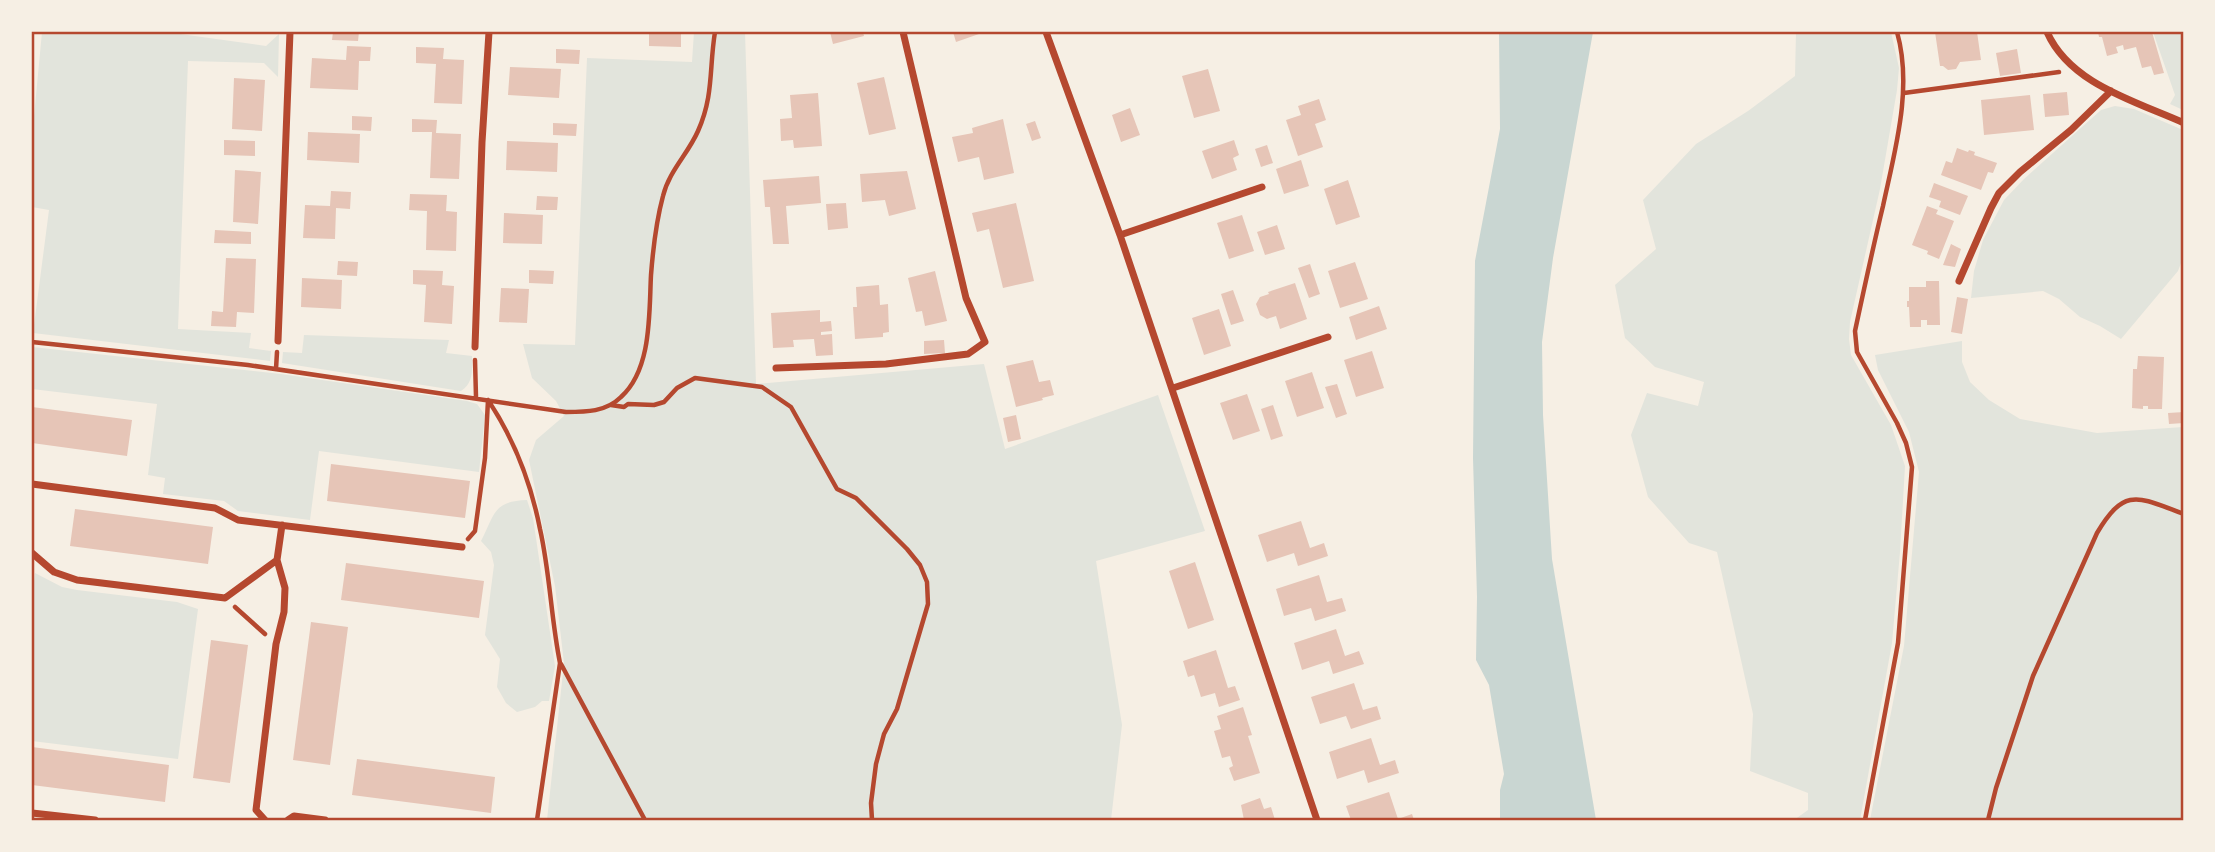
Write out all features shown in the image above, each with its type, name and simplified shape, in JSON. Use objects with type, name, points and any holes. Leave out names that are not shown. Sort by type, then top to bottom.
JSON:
[{"type":"street","points":[[278,341],[290,32]]},
{"type":"street","points":[[475,347],[482,142],[489,32]]},
{"type":"street","points":[[776,368],[886,363],[968,354],[985,342],[966,298],[903,32]]},
{"type":"street","points":[[1046,32],[1121,235],[1317,821]]},
{"type":"street","points":[[2047,32],[2077,70],[2093,83],[2183,123]]},
{"type":"street","points":[[1959,281],[1999,193],[2071,130],[2110,91]]},
{"type":"street","points":[[1121,235],[1262,187]]},
{"type":"street","points":[[1173,388],[1328,337]]},
{"type":"street","points":[[32,484],[215,508],[237,520],[462,547]]},
{"type":"street","points":[[265,821],[256,810],[276,644],[284,612],[285,588],[277,559],[282,525]]},
{"type":"street","points":[[32,553],[54,572],[77,580],[225,598],[277,559]]},
{"type":"street","points":[[32,813],[95,821]]},
{"type":"street","points":[[288,821],[294,816],[325,821]]},
{"type":"path","points":[[32,342],[248,365],[566,412],[600,410],[621,397],[643,358],[651,310],[655,234],[663,195],[669,177],[697,134],[704,116],[711,92],[715,32]]},
{"type":"path","points":[[1864,821],[1898,643],[1912,467],[1906,443],[1897,424],[1857,352],[1855,331],[1891,168],[1904,93],[1902,50],[1897,32]]},
{"type":"path","points":[[1904,93],[2077,70]]},
{"type":"path","points":[[475,347],[476,397]]},
{"type":"path","points":[[609,405],[624,407],[628,404],[654,405],[664,402],[677,388],[695,378],[769,390],[791,407],[837,489],[856,498],[920,565],[927,582],[928,604],[897,709],[884,734],[876,764],[870,803],[872,821]]},
{"type":"path","points":[[462,547],[475,531],[485,458],[488,399]]},
{"type":"path","points":[[488,399],[505,426],[531,491],[541,531],[560,663],[645,821]]},
{"type":"path","points":[[1988,821],[1996,788],[2034,676],[2106,517],[2118,503],[2126,500],[2151,501],[2183,514]]},
{"type":"path","points":[[225,598],[276,644]]},
{"type":"path","points":[[537,821],[560,663]]},
{"type":"shaded area","points":[[42,32],[166,32],[266,46],[279,34],[278,77],[264,63],[188,61],[178,329],[251,333],[249,348],[271,351],[270,361],[33,333],[49,210],[32,207],[32,138]]},
{"type":"shaded area","points":[[694,32],[745,32],[756,384],[984,364],[1005,449],[1158,395],[1205,531],[1096,561],[1122,725],[1111,820],[547,820],[564,663],[555,586],[529,460],[536,440],[564,416],[556,401],[532,378],[523,344],[575,345],[587,58],[692,62]]},
{"type":"shaded area","points":[[1499,32],[1593,32],[1553,258],[1542,342],[1543,415],[1552,559],[1596,820],[1500,820],[1500,790],[1504,774],[1489,685],[1476,660],[1473,458],[1475,261],[1500,129]]},
{"type":"shaded area","points":[[1796,32],[1891,32],[1899,68],[1880,189],[1850,322],[1849,339],[1851,355],[1891,425],[1905,466],[1892,643],[1860,820],[1794,820],[1808,810],[1808,793],[1750,771],[1753,714],[1717,552],[1689,543],[1648,497],[1631,435],[1647,393],[1698,406],[1704,382],[1655,367],[1625,338],[1615,285],[1656,249],[1643,200],[1696,144],[1748,111],[1795,76]]},
{"type":"shaded area","points":[[2153,32],[2183,32],[2183,110],[2170,104],[2175,95]]},
{"type":"shaded area","points":[[2115,106],[2134,109],[2183,130],[2184,255],[2178,271],[2121,339],[2080,317],[2059,299],[2043,291],[1971,298],[1974,271],[1983,240],[2004,200],[2101,110]]},
{"type":"shaded area","points":[[304,335],[449,340],[446,353],[472,356],[471,375],[468,384],[461,391],[282,363],[283,352],[302,353]]},
{"type":"shaded area","points":[[1962,341],[1962,362],[1970,382],[1989,400],[2020,419],[2097,433],[2183,427],[2183,820],[1870,820],[1904,646],[1919,472],[1909,432],[1878,370],[1875,355]]},
{"type":"shaded area","points":[[32,347],[281,374],[467,401],[477,404],[485,415],[479,472],[319,451],[310,520],[238,511],[224,501],[163,494],[165,478],[148,475],[157,404],[32,389]]},
{"type":"shaded area","points":[[527,500],[533,518],[555,666],[549,701],[542,701],[535,707],[517,712],[506,703],[497,687],[500,659],[485,635],[494,565],[491,552],[481,541],[501,506]]},
{"type":"shaded area","points":[[35,573],[62,587],[177,602],[198,609],[178,759],[32,741],[32,600]]},
{"type":"building","points":[[333,32],[359,32],[358,41],[332,40]]},
{"type":"building","points":[[649,32],[681,32],[681,47],[649,46]]},
{"type":"building","points":[[830,32],[863,32],[864,36],[833,44]]},
{"type":"building","points":[[953,32],[978,32],[979,34],[956,42]]},
{"type":"building","points":[[1935,32],[1977,32],[1981,60],[1960,62],[1956,69],[1948,70],[1940,66]]},
{"type":"building","points":[[2098,32],[2152,32],[2164,73],[2154,75],[2151,66],[2142,68],[2136,47],[2124,50],[2123,45],[2116,47],[2118,53],[2107,56]]},
{"type":"building","points":[[347,46],[371,47],[370,61],[359,61],[358,90],[310,88],[312,58],[346,60]]},
{"type":"building","points":[[416,47],[444,48],[443,59],[464,60],[462,104],[434,103],[436,64],[416,63]]},
{"type":"building","points":[[556,49],[580,50],[579,64],[556,63]]},
{"type":"building","points":[[2017,49],[2021,73],[2000,76],[1996,53]]},
{"type":"building","points":[[510,67],[561,69],[559,98],[508,95]]},
{"type":"building","points":[[1208,69],[1220,111],[1194,118],[1182,76]]},
{"type":"building","points":[[884,77],[896,129],[869,135],[857,83]]},
{"type":"building","points":[[234,78],[265,80],[262,131],[232,129]]},
{"type":"building","points":[[2067,92],[2069,115],[2045,117],[2043,94]]},
{"type":"building","points":[[818,93],[822,146],[794,148],[793,140],[781,141],[780,119],[792,118],[790,95]]},
{"type":"building","points":[[2030,95],[2034,130],[1984,135],[1981,100]]},
{"type":"building","points":[[1319,99],[1326,120],[1315,124],[1323,147],[1298,156],[1286,120],[1301,115],[1298,106]]},
{"type":"building","points":[[1130,108],[1140,135],[1121,142],[1112,115]]},
{"type":"building","points":[[352,116],[372,117],[371,131],[352,130]]},
{"type":"building","points":[[412,119],[437,120],[436,133],[461,134],[459,179],[430,178],[432,132],[412,132]]},
{"type":"building","points":[[1003,119],[1014,173],[984,180],[979,157],[958,162],[952,137],[973,133],[972,128]]},
{"type":"building","points":[[1035,121],[1041,138],[1032,141],[1026,124]]},
{"type":"building","points":[[553,123],[577,124],[576,136],[553,135]]},
{"type":"building","points":[[308,132],[360,134],[359,163],[307,160]]},
{"type":"building","points":[[224,140],[255,141],[255,156],[224,155]]},
{"type":"building","points":[[1234,140],[1239,155],[1233,158],[1237,170],[1212,179],[1202,151]]},
{"type":"building","points":[[507,141],[558,143],[557,172],[506,170]]},
{"type":"building","points":[[1267,145],[1273,163],[1261,167],[1255,149]]},
{"type":"building","points":[[1957,148],[1975,152],[1974,155],[1997,163],[1993,173],[1988,172],[1981,190],[1941,175],[1946,161],[1952,163]]},
{"type":"building","points":[[1301,160],[1309,186],[1284,194],[1276,169]]},
{"type":"building","points":[[235,170],[261,172],[258,224],[233,222]]},
{"type":"building","points":[[907,171],[916,209],[889,216],[885,200],[862,202],[860,174]]},
{"type":"building","points":[[819,176],[821,203],[786,206],[789,244],[773,244],[770,207],[765,207],[763,180]]},
{"type":"building","points":[[1348,180],[1360,217],[1336,225],[1324,189]]},
{"type":"building","points":[[1934,183],[1968,196],[1960,215],[1939,207],[1941,201],[1929,197]]},
{"type":"building","points":[[331,191],[351,192],[350,209],[336,208],[335,239],[303,238],[305,205],[330,206]]},
{"type":"building","points":[[410,194],[447,195],[446,211],[457,212],[456,251],[426,250],[427,211],[409,210]]},
{"type":"building","points":[[537,196],[558,197],[557,210],[536,210]]},
{"type":"building","points":[[846,203],[848,228],[828,230],[826,204]]},
{"type":"building","points":[[1016,203],[1034,281],[1003,288],[989,229],[977,232],[972,213]]},
{"type":"building","points":[[1927,206],[1938,210],[1936,214],[1954,221],[1939,259],[1912,245]]},
{"type":"building","points":[[504,213],[543,215],[542,244],[503,243]]},
{"type":"building","points":[[1242,215],[1254,251],[1229,259],[1217,223]]},
{"type":"building","points":[[1277,225],[1285,249],[1265,255],[1257,232]]},
{"type":"building","points":[[215,230],[251,232],[251,244],[214,243]]},
{"type":"building","points":[[1951,244],[1961,249],[1955,267],[1943,265]]},
{"type":"building","points":[[226,258],[256,259],[254,313],[237,312],[236,327],[211,326],[212,311],[223,312]]},
{"type":"building","points":[[338,261],[358,262],[357,276],[337,275]]},
{"type":"building","points":[[1355,262],[1368,299],[1340,308],[1328,271]]},
{"type":"building","points":[[1310,264],[1320,294],[1309,298],[1298,268]]},
{"type":"building","points":[[413,270],[443,271],[442,285],[454,286],[452,324],[424,322],[426,285],[413,284]]},
{"type":"building","points":[[529,270],[554,271],[553,284],[529,283]]},
{"type":"building","points":[[935,271],[947,321],[925,326],[922,311],[916,312],[908,278]]},
{"type":"building","points":[[302,278],[342,280],[341,309],[301,307]]},
{"type":"building","points":[[1926,281],[1939,281],[1940,325],[1927,325],[1927,320],[1921,320],[1921,327],[1910,327],[1907,307],[1909,287],[1926,287]]},
{"type":"building","points":[[1295,283],[1307,319],[1280,329],[1276,316],[1267,319],[1260,315],[1256,304],[1260,297],[1269,294],[1268,292]]},
{"type":"building","points":[[879,285],[880,305],[888,304],[889,332],[883,333],[883,337],[855,339],[853,307],[857,307],[856,287]]},
{"type":"building","points":[[501,288],[529,289],[527,323],[499,322]]},
{"type":"building","points":[[1233,290],[1244,321],[1231,325],[1221,294]]},
{"type":"building","points":[[1957,297],[1968,299],[1962,334],[1951,332]]},
{"type":"building","points":[[1379,306],[1387,329],[1356,340],[1349,317]]},
{"type":"building","points":[[1219,309],[1231,346],[1204,355],[1192,318]]},
{"type":"building","points":[[820,310],[820,322],[831,321],[832,331],[821,332],[821,335],[832,334],[833,355],[816,356],[814,339],[793,340],[794,347],[773,348],[771,313]]},
{"type":"building","points":[[944,340],[945,353],[924,354],[924,341]]},
{"type":"building","points":[[1372,351],[1384,388],[1356,397],[1344,360]]},
{"type":"building","points":[[2138,356],[2164,357],[2162,409],[2148,409],[2148,406],[2143,406],[2143,409],[2132,408],[2133,369],[2137,369]]},
{"type":"building","points":[[1033,360],[1039,382],[1050,380],[1054,395],[1016,407],[1006,366]]},
{"type":"building","points":[[1312,372],[1324,408],[1297,417],[1285,381]]},
{"type":"building","points":[[1337,384],[1347,414],[1336,418],[1325,387]]},
{"type":"building","points":[[1247,394],[1260,431],[1233,440],[1220,403]]},
{"type":"building","points":[[1273,405],[1283,436],[1271,440],[1261,409]]},
{"type":"building","points":[[32,407],[132,420],[127,456],[32,443]]},
{"type":"building","points":[[2184,412],[2184,423],[2169,424],[2168,413]]},
{"type":"building","points":[[1016,415],[1021,439],[1008,442],[1003,418]]},
{"type":"building","points":[[331,464],[470,481],[465,518],[327,501]]},
{"type":"building","points":[[75,509],[213,527],[208,564],[70,546]]},
{"type":"building","points":[[1301,521],[1310,548],[1324,543],[1328,556],[1298,566],[1294,553],[1267,562],[1258,535]]},
{"type":"building","points":[[1195,562],[1214,620],[1188,629],[1169,571]]},
{"type":"building","points":[[346,563],[484,581],[479,618],[341,600]]},
{"type":"building","points":[[1319,575],[1327,602],[1342,598],[1346,611],[1315,621],[1311,608],[1284,616],[1276,589]]},
{"type":"building","points":[[311,622],[348,627],[330,765],[293,760]]},
{"type":"building","points":[[1336,629],[1345,656],[1359,651],[1364,664],[1333,674],[1329,661],[1302,670],[1294,643]]},
{"type":"building","points":[[211,640],[248,645],[230,783],[193,778]]},
{"type":"building","points":[[1216,650],[1228,688],[1235,686],[1240,700],[1219,707],[1215,693],[1201,697],[1194,675],[1188,677],[1183,661]]},
{"type":"building","points":[[1354,683],[1363,710],[1377,706],[1381,719],[1351,729],[1346,716],[1320,724],[1311,697]]},
{"type":"building","points":[[1243,707],[1252,735],[1248,736],[1260,773],[1234,781],[1229,768],[1233,766],[1230,756],[1222,758],[1214,731],[1221,729],[1217,716]]},
{"type":"building","points":[[1371,738],[1380,765],[1395,760],[1399,773],[1368,783],[1364,770],[1337,779],[1329,752]]},
{"type":"building","points":[[32,747],[169,765],[165,802],[32,785]]},
{"type":"building","points":[[357,759],[495,777],[491,813],[352,795]]},
{"type":"building","points":[[1389,792],[1398,819],[1412,814],[1414,820],[1351,820],[1346,806]]},
{"type":"building","points":[[1260,798],[1264,809],[1271,807],[1275,820],[1244,820],[1241,805]]}]
